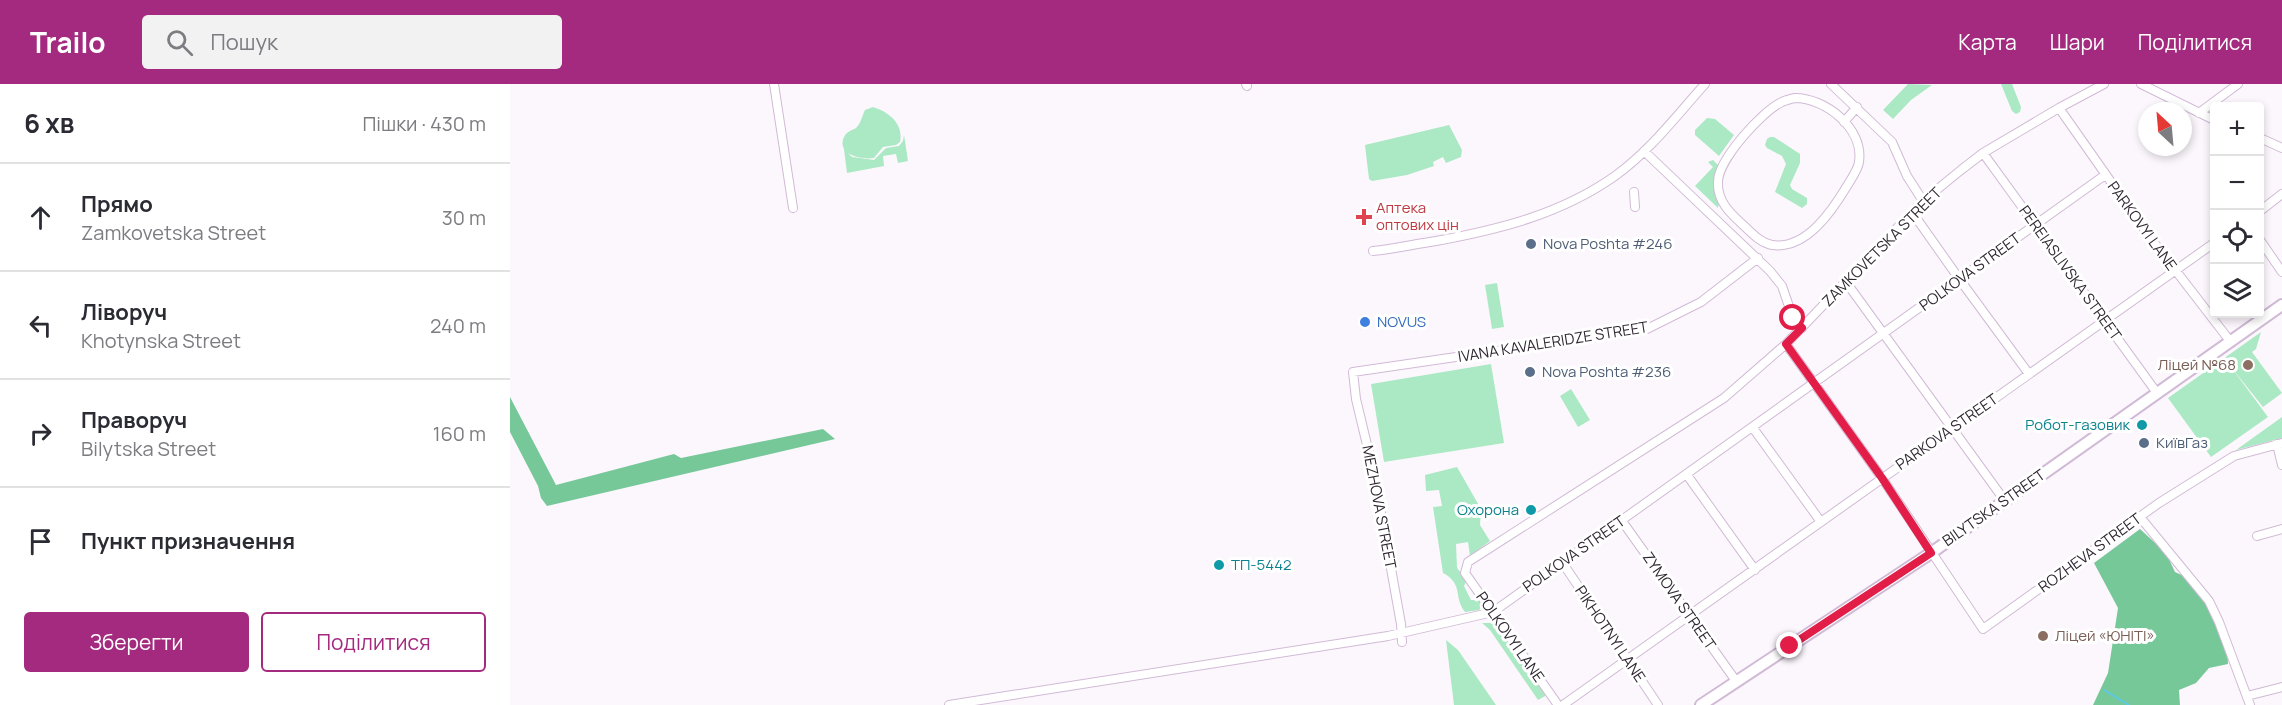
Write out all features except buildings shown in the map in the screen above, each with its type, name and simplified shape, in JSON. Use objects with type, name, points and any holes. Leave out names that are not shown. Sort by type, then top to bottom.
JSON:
[{"type":"main road","name":"BILYTSKA STREET","points":[[1701,705],[1931,553],[2282,305]]},
{"type":"street","points":[[774,84],[793,208]]},
{"type":"street","points":[[1373,251],[1491,231],[1535,218],[1561,207],[1616,175],[1644,150],[1705,84]]},
{"type":"street","points":[[1831,84],[1892,142],[1907,176],[1923,201]]},
{"type":"street","points":[[2141,84],[2210,118]]},
{"type":"street","points":[[2199,113],[2238,84]]},
{"type":"street","name":"ZAMKOVETSKA STREET","points":[[1465,567],[1473,557],[1724,398],[1786,344],[1923,201],[1983,153],[2099,85]]},
{"type":"street","points":[[1804,98],[1819,102],[1844,122],[1857,141],[1860,153],[1859,164],[1836,205],[1805,236],[1784,245],[1772,245],[1764,242],[1727,209],[1719,194],[1719,174],[1735,145],[1772,108],[1786,100],[1804,98]]},
{"type":"street","points":[[1844,122],[1857,107]]},
{"type":"street","name":"PARKOVYI LANE","points":[[2059,108],[2175,271],[2230,341]]},
{"type":"street","points":[[2264,140],[2282,148]]},
{"type":"street","points":[[1644,150],[1758,258],[1782,286],[1793,318],[1802,328]]},
{"type":"street","name":"PEREIASLIVSKA STREET","points":[[1983,153],[2157,393]]},
{"type":"street","name":"POLKOVA STREET","points":[[949,705],[1401,632],[1493,612],[2105,175]]},
{"type":"street","points":[[1634,192],[1635,207]]},
{"type":"street","points":[[2260,210],[2282,194]]},
{"type":"street","points":[[1717,219],[1727,209]]},
{"type":"street","points":[[1912,212],[2029,374]]},
{"type":"street","name":"PARKOVA STREET","points":[[1563,705],[2210,246]]},
{"type":"street","points":[[2264,247],[2282,272]]},
{"type":"street","name":"IVANA KAVALERIDZE STREET","points":[[1353,372],[1647,329],[1701,302],[1758,258]]},
{"type":"street","points":[[1846,282],[2005,501]]},
{"type":"street","points":[[1786,344],[1882,478],[1931,553]]},
{"type":"street","name":"MEZHOVA STREET","points":[[1353,372],[1356,399],[1374,474],[1402,642]]},
{"type":"street","points":[[1753,428],[1821,522]]},
{"type":"street","points":[[2279,444],[2282,465]]},
{"type":"street","name":"ROZHEVA STREET","points":[[1931,553],[1983,629],[2140,517],[2234,456],[2279,444]]},
{"type":"street","points":[[1687,475],[1755,570]]},
{"type":"street","points":[[2140,517],[2209,601],[2250,705]]},
{"type":"street","name":"ZYMOVA STREET","points":[[1622,520],[1736,681]]},
{"type":"street","points":[[2256,536],[2282,529]]},
{"type":"street","name":"PIKHOTNYI LANE","points":[[1562,562],[1658,705]]},
{"type":"street","name":"POLKOVYI LANE","points":[[1465,567],[1465,573],[1558,705]]},
{"type":"street","points":[[2247,696],[2282,687]]},
{"type":"green space","points":[[1908,84],[1932,85],[1911,100],[1893,119],[1883,110]]},
{"type":"green space","points":[[2001,84],[2012,84],[2021,107],[2020,112],[2016,114],[2012,111]]},
{"type":"green space","points":[[873,107],[885,112],[894,120],[900,130],[900,142],[883,147],[874,158],[857,157],[847,152],[842,143],[848,132],[858,126],[865,110]]},
{"type":"green space","points":[[1707,118],[1715,119],[1734,135],[1719,156],[1695,135],[1695,130]]},
{"type":"green space","points":[[1449,125],[1462,150],[1461,157],[1446,163],[1443,157],[1433,162],[1434,166],[1407,175],[1372,181],[1369,179],[1365,145]]},
{"type":"green space","points":[[904,135],[908,161],[898,163],[896,154],[883,156],[884,166],[847,173],[844,149],[852,157],[874,160],[886,148],[899,146]]},
{"type":"green space","points":[[1770,137],[1774,137],[1800,154],[1800,163],[1790,185],[1792,189],[1807,198],[1807,204],[1802,208],[1775,192],[1786,164],[1782,156],[1765,145]]},
{"type":"green space","points":[[1713,160],[1719,166],[1714,184],[1719,203],[1718,208],[1695,186],[1713,167],[1708,162]]},
{"type":"green space","points":[[1497,283],[1504,327],[1492,329],[1485,285]]},
{"type":"green space","name":"Ліцей №68","points":[[2261,332],[2256,349],[2252,352],[2282,393],[2263,407],[2231,367],[2268,417],[2211,457],[2168,398]]},
{"type":"green space","points":[[1491,364],[1504,443],[1384,462],[1371,384]]},
{"type":"green space","points":[[1571,389],[1590,420],[1578,427],[1560,396]]},
{"type":"green space","points":[[510,397],[556,485],[674,454],[681,458],[823,429],[835,439],[547,506],[510,432]]},
{"type":"green space","points":[[2282,417],[2282,438],[2236,450]]},
{"type":"green space","points":[[1457,467],[1481,509],[1480,525],[1490,541],[1470,556],[1468,542],[1456,544],[1457,568],[1467,580],[1464,586],[1471,600],[1480,600],[1483,605],[1479,610],[1465,612],[1459,601],[1454,582],[1443,573],[1433,507],[1442,506],[1439,490],[1426,491],[1425,475]]},
{"type":"green space","points":[[2140,529],[2166,553],[2175,572],[2188,578],[2207,603],[2227,648],[2228,664],[2209,668],[2196,683],[2179,690],[2180,705],[2093,705],[2108,673],[2118,608],[2094,563]]},
{"type":"green space","points":[[1482,623],[1497,626],[1547,695],[1538,700],[1490,630]]},
{"type":"green space","points":[[1446,640],[1458,650],[1496,705],[1454,705]]},
{"type":"waterway","points":[[2104,690],[2129,705]]},
{"type":"place","name":"Аптека оптових цін","points":[[1364,217]]},
{"type":"place","name":"Nova Poshta #246","points":[[1531,244]]},
{"type":"place","name":"NOVUS","points":[[1365,322]]},
{"type":"place","name":"Ліцей №68","points":[[2248,365]]},
{"type":"place","name":"Nova Poshta #236","points":[[1530,372]]},
{"type":"place","name":"Робот-газовик","points":[[2142,425]]},
{"type":"place","name":"КиївГаз","points":[[2144,443]]},
{"type":"place","name":"Охорона","points":[[1531,510]]},
{"type":"place","name":"ТП-5442","points":[[1219,565]]},
{"type":"place","name":"Ліцей «ЮНІТІ»","points":[[2043,636]]},
{"type":"route","points":[[1790,646],[1931,553],[1882,478],[1786,344],[1802,328],[1793,318]]}]
